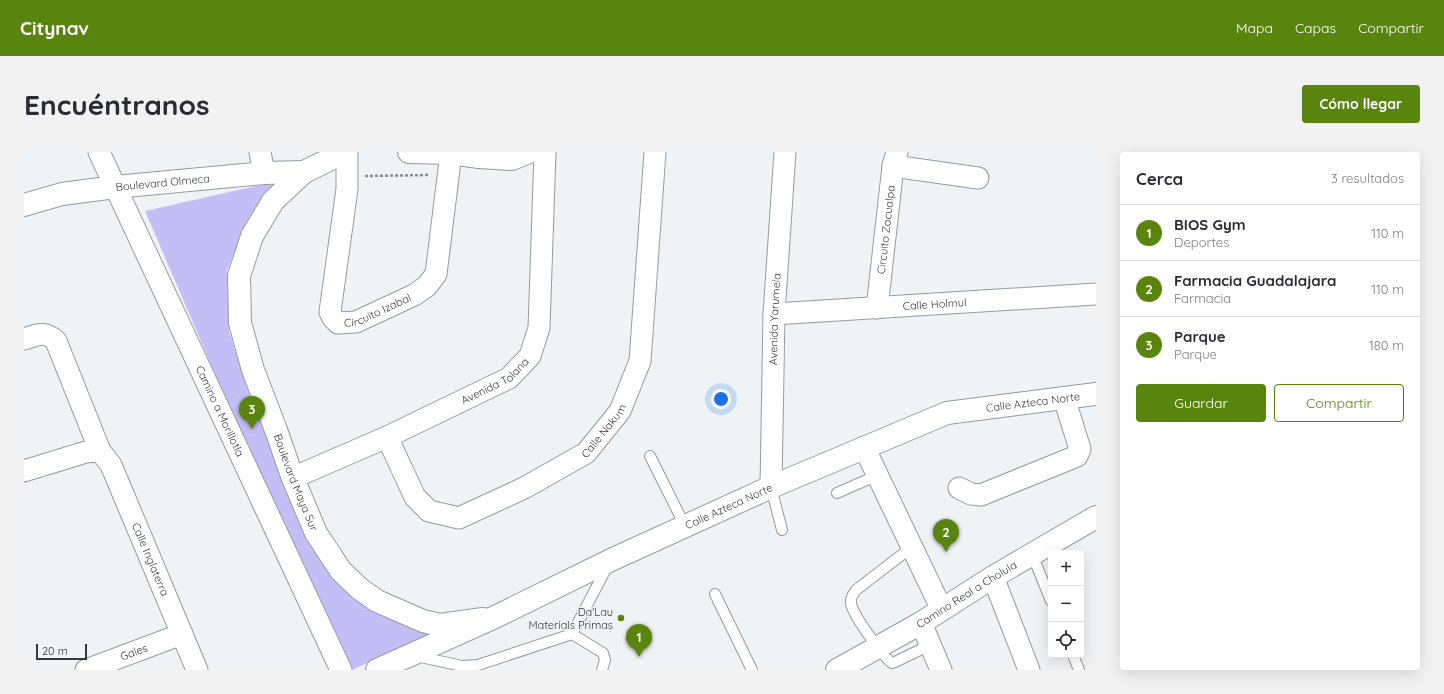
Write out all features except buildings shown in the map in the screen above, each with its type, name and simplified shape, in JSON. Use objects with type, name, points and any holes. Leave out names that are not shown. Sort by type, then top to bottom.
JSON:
[{"type":"main road","name":"Boulevard Maya Sur","points":[[346,152],[304,172],[273,201],[252,236],[239,276],[240,323],[253,370],[292,476],[316,533],[341,571],[367,595],[377,601],[423,621],[440,624],[493,618]]},
{"type":"main road","points":[[409,152],[451,153],[512,159],[529,152]]},
{"type":"main road","name":"Boulevard Olmeca","points":[[24,205],[62,194],[114,187],[264,173],[304,172]]},
{"type":"main road","name":"Calle Azteca Norte","points":[[377,670],[493,618],[611,560],[771,487],[947,413],[1096,394]]},
{"type":"main road","name":"Camino Real a Cholula","points":[[837,670],[921,623],[993,577],[1096,517]]},
{"type":"street","name":"Camino a Morillotla","points":[[99,152],[340,670]]},
{"type":"street","points":[[260,152],[264,173]]},
{"type":"street","name":"Circuito Izabal","points":[[346,152],[348,176],[330,312],[338,323],[356,322],[414,295],[427,286],[436,274],[451,153]]},
{"type":"street","name":"Avenida Tolana","points":[[292,476],[304,473],[387,437],[509,378],[530,356],[538,328],[545,152]]},
{"type":"street","name":"Calle Nakum","points":[[387,437],[415,497],[429,511],[459,518],[524,488],[586,452],[620,411],[640,361],[655,152]]},
{"type":"street","name":"Avenida Yarumela","points":[[771,487],[774,314],[785,152]]},
{"type":"street","points":[[895,159],[978,178]]},
{"type":"street","name":"Circuito Zacualpa","points":[[877,308],[895,159]]},
{"type":"street","name":"Calle Holmul","points":[[774,314],[1096,294]]},
{"type":"street","name":"Calle Inglaterra","points":[[24,339],[44,334],[51,336],[56,341],[100,451],[111,465],[197,670]]},
{"type":"street","points":[[959,488],[971,494],[981,495],[1077,456],[1080,449],[1064,398]]},
{"type":"street","points":[[864,447],[942,610]]},
{"type":"street","points":[[24,471],[86,452],[100,451]]},
{"type":"street","points":[[993,577],[1029,670]]},
{"type":"street","points":[[921,623],[941,670]]},
{"type":"street","name":"Gales","points":[[86,670],[182,634]]},
{"type":"lane","points":[[650,456],[685,526]]},
{"type":"lane","points":[[837,493],[878,475]]},
{"type":"lane","points":[[771,487],[782,530]]},
{"type":"lane","points":[[912,547],[856,590],[852,597],[851,604],[857,618],[878,647],[892,662],[895,662],[930,645]]},
{"type":"lane","points":[[1032,554],[1048,594]]},
{"type":"lane","points":[[410,654],[462,666],[478,665],[572,634],[611,560]]},
{"type":"lane","points":[[715,594],[752,670]]},
{"type":"lane","points":[[572,634],[603,653],[605,660],[602,670]]},
{"type":"lane","points":[[1074,658],[1079,670]]},
{"type":"path","points":[[348,176],[449,175]]},
{"type":"shaded area","points":[[269,183],[273,187],[246,223],[227,271],[229,331],[249,394],[276,455],[339,579],[438,630],[352,670],[228,404],[145,211]]},
{"type":"place","name":"Parque","points":[[252,429]]},
{"type":"place","name":"Farmacia Guadalajara","points":[[946,552]]},
{"type":"place","name":"Da'Lau Materials Primas","points":[[621,618]]},
{"type":"place","name":"BIOS Gym","points":[[639,657]]}]
